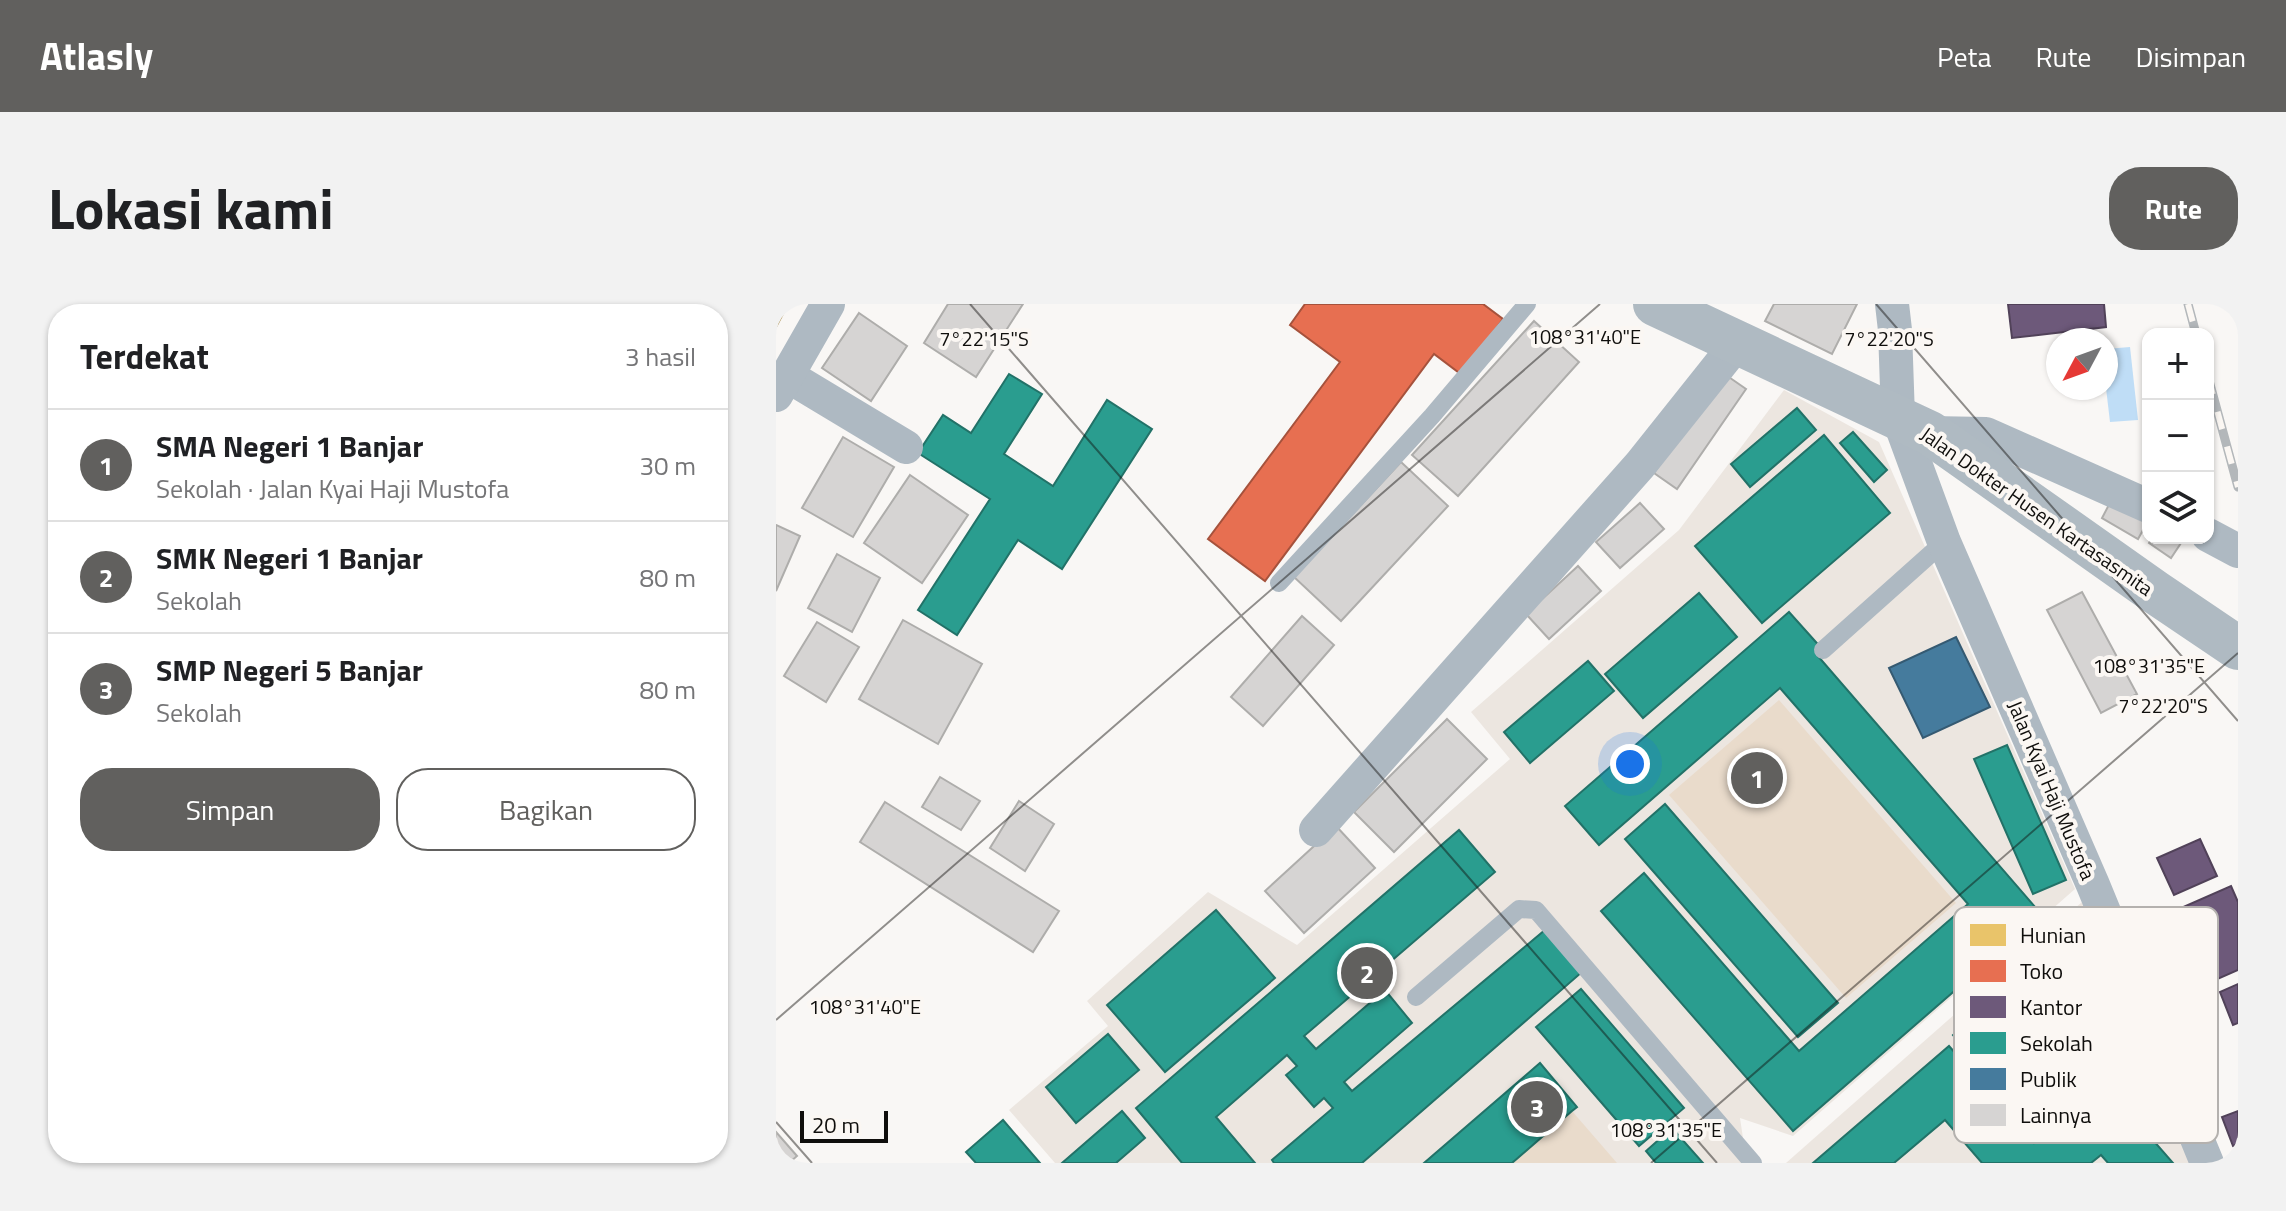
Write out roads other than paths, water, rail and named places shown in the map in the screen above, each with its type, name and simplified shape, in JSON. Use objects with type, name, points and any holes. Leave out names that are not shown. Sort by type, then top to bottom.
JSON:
[{"type":"main road","name":"Jalan Dokter Husen Kartasasmita","points":[[1655,304],[1914,425],[2238,648]]},
{"type":"street","points":[[828,304],[782,386],[906,447]]},
{"type":"street","name":"Jalan Kyai Haji Mustofa","points":[[1892,304],[1914,425],[1944,542],[2102,907]]},
{"type":"street","points":[[1316,830],[1640,465],[1738,342]]},
{"type":"street","points":[[1914,425],[1986,434],[2142,503]]},
{"type":"street","points":[[2214,538],[2238,551]]},
{"type":"street","name":"Jalan Kyai Haji Mustofa","points":[[2199,1143],[2207,1163]]},
{"type":"lane","points":[[1279,583],[1432,416],[1527,304]]},
{"type":"lane","points":[[1823,650],[1944,542]]},
{"type":"lane","points":[[1416,997],[1519,909],[1536,910],[1753,1163]]},
{"type":"water","points":[[2130,347],[2138,420],[2110,422],[2107,400],[2118,400],[2118,348]]},
{"type":"railway","points":[[2188,304],[2194,328]]},
{"type":"railway","points":[[2214,399],[2238,487]]},
{"type":"place","name":"SMA Negeri 1 Banjar","points":[[1757,778]]},
{"type":"place","name":"SMK Negeri 1 Banjar","points":[[1367,973]]},
{"type":"place","name":"SMP Negeri 5 Banjar","points":[[1537,1107]]}]
